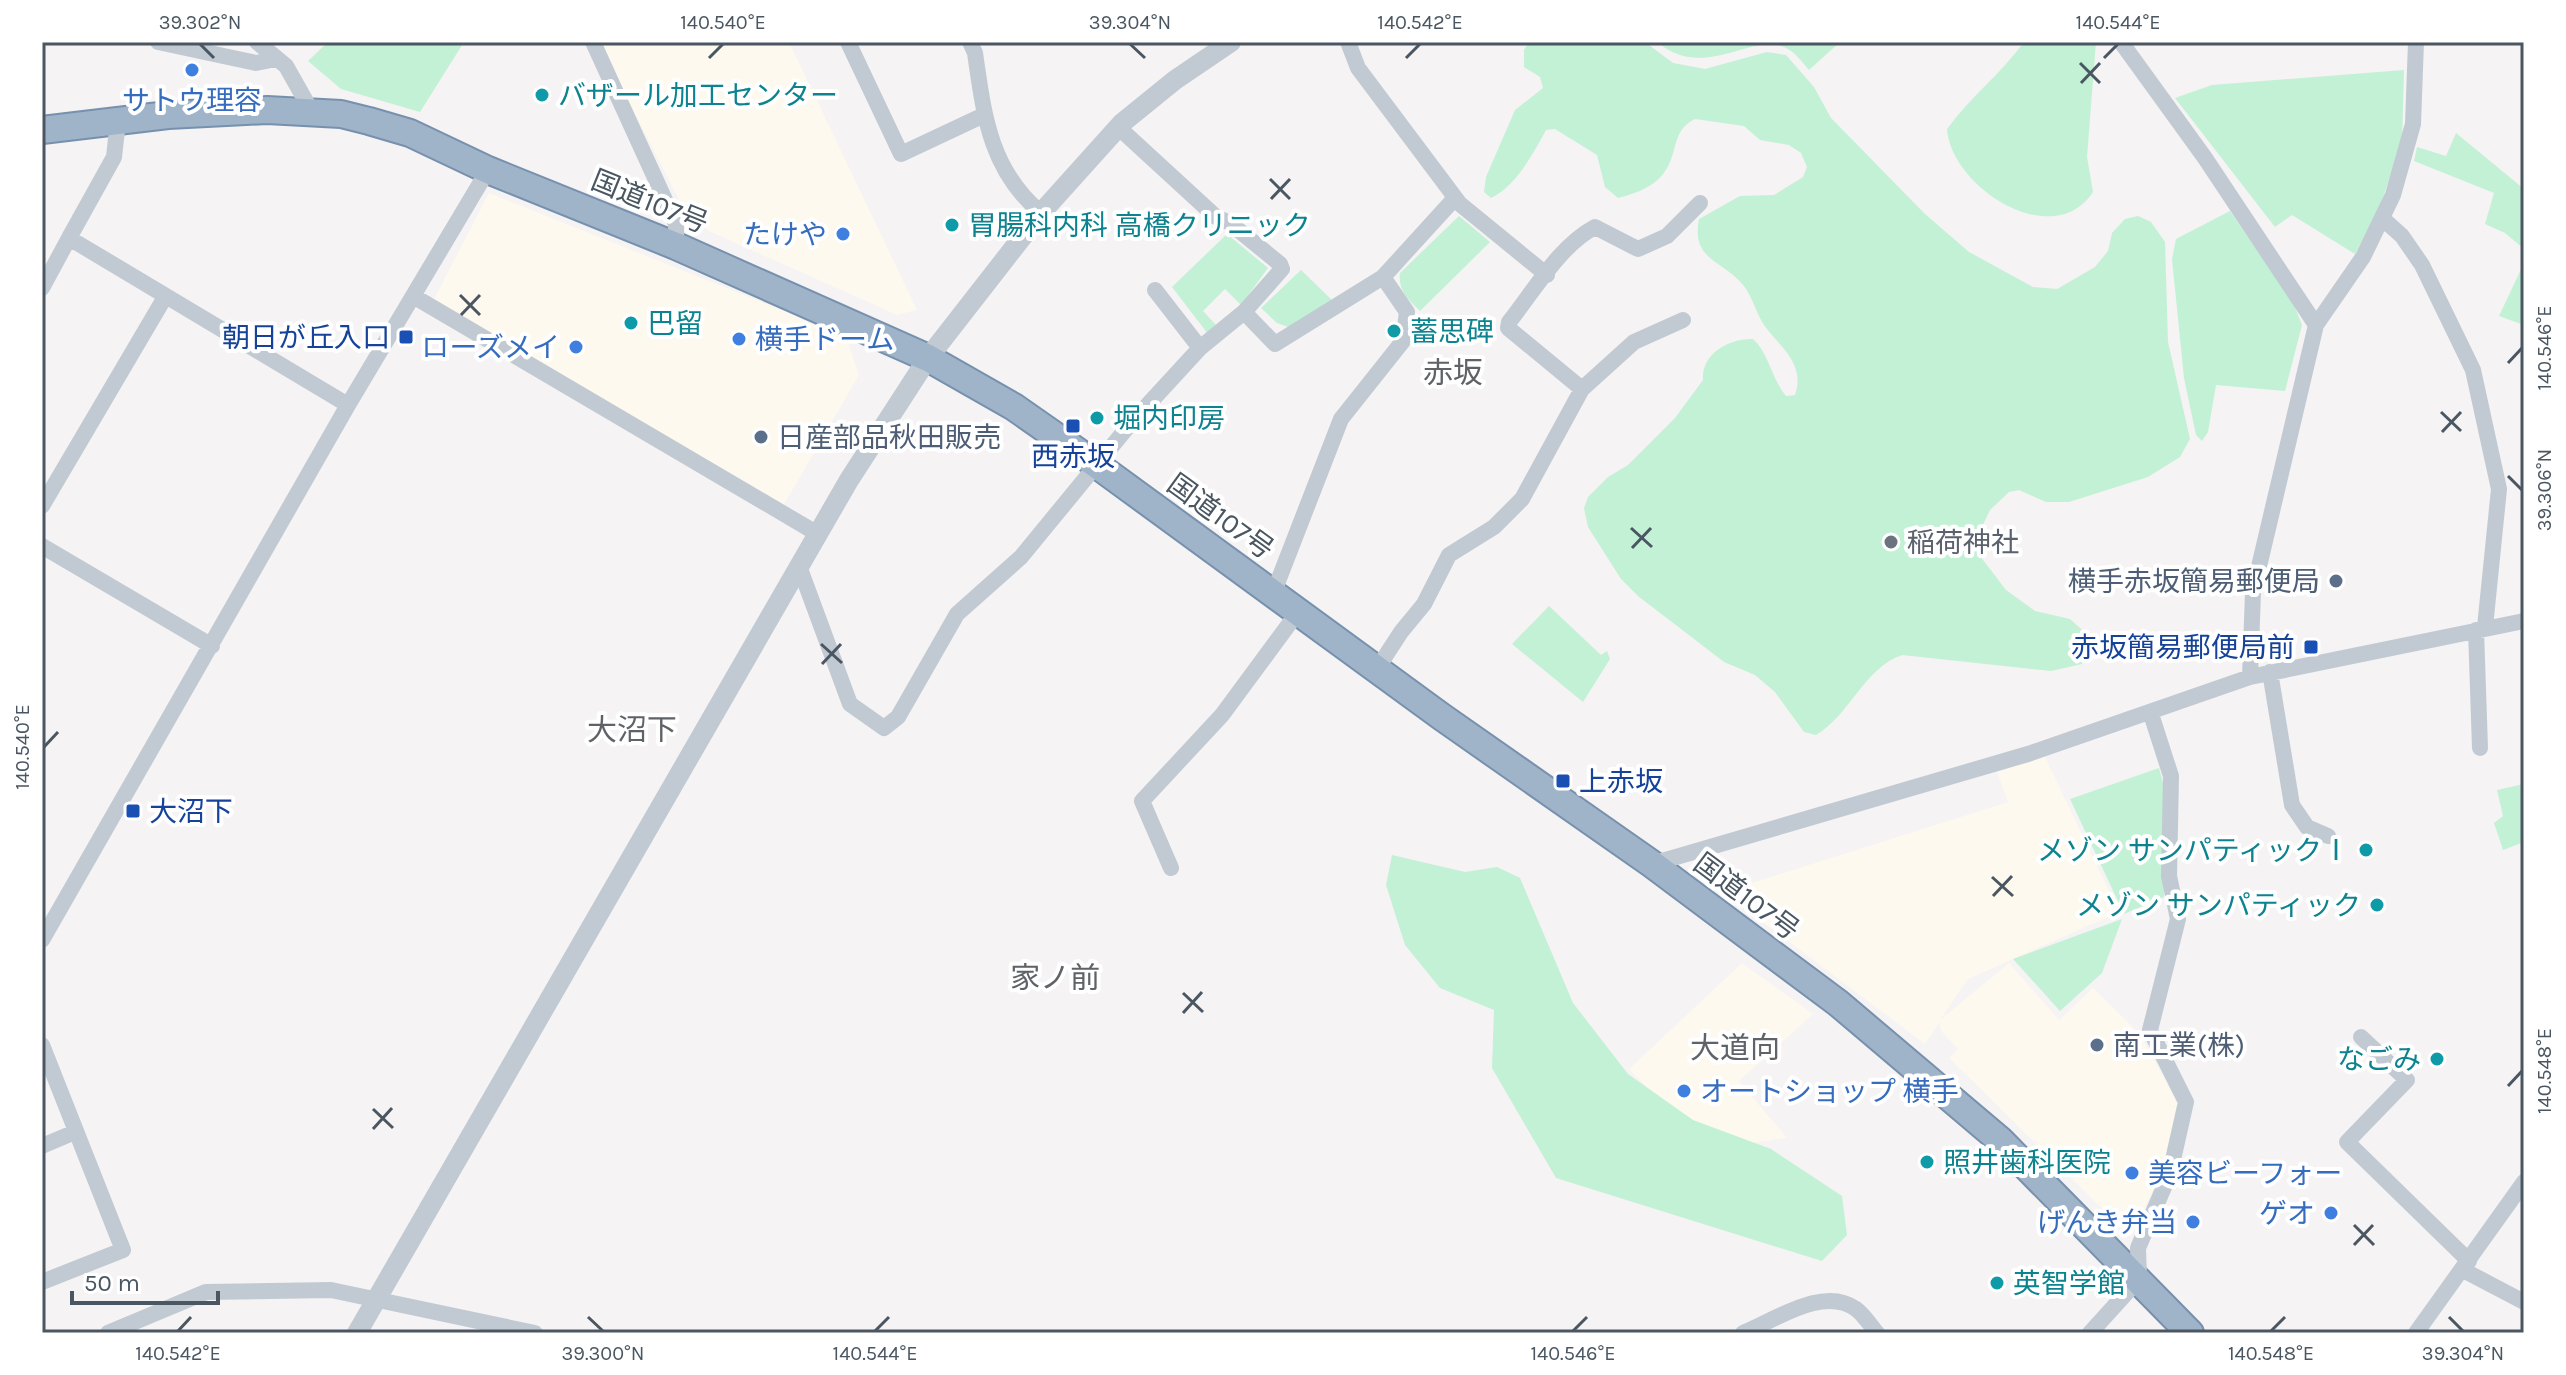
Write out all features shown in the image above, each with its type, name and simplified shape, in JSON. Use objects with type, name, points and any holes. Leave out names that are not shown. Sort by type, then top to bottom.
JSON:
[{"type":"highway","name":"国道107号","points":[[42,130],[223,111],[341,114],[410,133],[488,170],[676,246],[928,358],[1014,407],[1097,465],[1652,864],[1838,1003],[1989,1131],[2190,1333]]},
{"type":"street","points":[[158,42],[256,63],[276,59]]},
{"type":"street","points":[[257,42],[286,66],[312,112]]},
{"type":"street","points":[[593,42],[676,224],[676,246]]},
{"type":"street","points":[[848,42],[901,154],[984,115]]},
{"type":"street","points":[[970,42],[975,53],[987,132],[1019,194],[1041,213]]},
{"type":"street","points":[[357,1333],[799,566],[928,358],[1041,213],[1118,127],[1175,80],[1231,42]]},
{"type":"street","points":[[1348,42],[1358,68],[1455,198],[1547,275]]},
{"type":"street","points":[[2121,42],[2205,158],[2316,325]]},
{"type":"street","points":[[2250,677],[2253,592],[2316,325],[2363,257],[2393,195],[2413,124],[2416,42]]},
{"type":"street","points":[[42,288],[114,157],[118,121]]},
{"type":"street","points":[[799,566],[850,704],[884,728],[898,717],[957,614],[1021,557],[1200,348],[1244,312],[1282,269],[1280,264],[1230,223],[1216,217],[1118,127]]},
{"type":"street","points":[[42,940],[348,405],[488,170]]},
{"type":"street","points":[[1244,312],[1275,344],[1383,277],[1455,198]]},
{"type":"street","points":[[1582,389],[1508,328],[1509,322],[1564,253],[1595,227],[1638,249],[1667,236],[1700,203]]},
{"type":"street","points":[[2382,218],[2402,236],[2422,265],[2473,370],[2499,489],[2480,628],[2480,748]]},
{"type":"street","points":[[69,238],[348,405]]},
{"type":"street","points":[[1273,594],[1341,419],[1403,341],[1407,312],[1383,277]]},
{"type":"street","points":[[1155,290],[1200,348]]},
{"type":"street","points":[[413,296],[818,534]]},
{"type":"street","points":[[42,506],[165,297]]},
{"type":"street","points":[[1377,669],[1424,604],[1449,555],[1494,527],[1522,499],[1582,389],[1634,342],[1683,320]]},
{"type":"street","points":[[42,546],[212,646]]},
{"type":"street","points":[[1171,868],[1142,801],[1222,715],[1298,612]]},
{"type":"street","points":[[1652,864],[2028,754],[2151,714],[2250,677],[2524,621]]},
{"type":"street","points":[[2270,672],[2292,805],[2307,827],[2328,836]]},
{"type":"street","points":[[2090,1333],[2139,1279],[2138,1248],[2170,1173],[2186,1102],[2150,1030],[2178,919],[2169,876],[2171,776],[2151,714]]},
{"type":"street","points":[[2361,1037],[2407,1080],[2347,1142],[2466,1266],[2524,1302]]},
{"type":"street","points":[[42,1045],[123,1250],[42,1282]]},
{"type":"street","points":[[42,1146],[75,1132]]},
{"type":"street","points":[[2416,1333],[2524,1182]]},
{"type":"street","points":[[108,1333],[206,1292],[331,1290],[535,1333]]},
{"type":"street","points":[[1748,1332],[1810,1304],[1833,1302],[1855,1308],[1877,1333]]},
{"type":"shaded area","points":[[598,42],[789,42],[917,310],[897,315],[691,223]]},
{"type":"shaded area","points":[[489,193],[789,313],[847,340],[859,375],[783,506],[434,299]]},
{"type":"shaded area","points":[[2045,757],[2119,912],[1968,979],[1940,1020],[2009,963],[2059,1020],[2093,988],[2140,1034],[2178,1104],[2165,1165],[2131,1237],[1949,1058],[1958,1049],[1942,1032],[1939,1023],[1925,1044],[1723,892],[2008,802],[1997,772]]},
{"type":"shaded area","points":[[1742,963],[1813,1014],[1739,1081],[1787,1138],[1707,1149],[1629,1069]]},
{"type":"green space","points":[[328,42],[464,42],[420,112],[341,89],[308,61]]},
{"type":"green space","points":[[1529,42],[1645,42],[1673,63],[1705,69],[1767,52],[1786,55],[1814,87],[1831,118],[1925,214],[1969,252],[2033,287],[2057,289],[2095,267],[2108,251],[2112,233],[2125,219],[2138,216],[2151,222],[2165,242],[2168,342],[2190,439],[2180,457],[2148,477],[2069,502],[2046,502],[2019,490],[2009,492],[1990,510],[1980,531],[1980,556],[2006,590],[2035,611],[2070,619],[2090,637],[2092,650],[2082,664],[2051,671],[1902,655],[1877,670],[1838,716],[1816,735],[1804,732],[1775,692],[1755,675],[1724,662],[1638,596],[1621,579],[1588,527],[1584,508],[1588,497],[1608,477],[1628,465],[1675,418],[1703,380],[1712,355],[1735,341],[1753,339],[1763,351],[1786,396],[1795,395],[1797,374],[1790,357],[1764,325],[1744,286],[1704,252],[1698,233],[1699,219],[1740,196],[1774,195],[1803,177],[1807,167],[1801,153],[1789,145],[1760,140],[1744,126],[1695,119],[1678,136],[1672,158],[1657,180],[1642,190],[1618,198],[1605,187],[1597,155],[1555,129],[1546,130],[1516,178],[1491,198],[1484,192],[1486,177],[1515,110],[1543,88],[1540,77],[1524,67],[1524,50]]},
{"type":"green space","points":[[1657,42],[1840,42],[1809,70],[1794,53],[1777,45],[1694,58],[1676,53]]},
{"type":"green space","points":[[2024,42],[2096,42],[2087,157],[2093,192],[2075,209],[2054,216],[2030,214],[2006,205],[1984,191],[1966,172],[1953,151],[1947,129]]},
{"type":"green space","points":[[2404,70],[2402,142],[2379,209],[2355,254],[2292,215],[2275,227],[2175,98],[2212,85]]},
{"type":"green space","points":[[2456,133],[2524,189],[2524,249],[2505,233],[2485,224],[2494,193],[2414,161],[2417,147],[2446,156]]},
{"type":"green space","points":[[2230,211],[2293,302],[2302,325],[2285,391],[2216,385],[2208,432],[2202,441],[2196,435],[2184,378],[2172,259],[2176,239]]},
{"type":"green space","points":[[1459,216],[1490,242],[1420,311],[1402,290],[1400,273]]},
{"type":"green space","points":[[1227,234],[1268,268],[1241,305],[1225,289],[1203,311],[1217,326],[1208,334],[1172,287]]},
{"type":"green space","points":[[2524,263],[2524,325],[2499,316]]},
{"type":"green space","points":[[1301,270],[1332,300],[1291,328],[1277,323],[1261,308]]},
{"type":"green space","points":[[1549,606],[1601,655],[1607,651],[1610,659],[1583,702],[1512,644]]},
{"type":"green space","points":[[2159,768],[2163,783],[2164,897],[2124,914],[2070,799]]},
{"type":"green space","points":[[2524,784],[2524,842],[2503,850],[2494,823],[2503,816],[2497,790]]},
{"type":"green space","points":[[1392,855],[1465,872],[1497,867],[1520,878],[1573,1003],[1628,1074],[1693,1120],[1771,1149],[1842,1196],[1847,1235],[1822,1261],[1556,1178],[1492,1068],[1494,1010],[1440,988],[1405,945],[1386,885]]},
{"type":"green space","points":[[2122,919],[2102,973],[2060,1011],[2013,959]]},
{"type":"place","name":"サトウ理容","points":[[192,70]]},
{"type":"place","name":"バザール加工センター","points":[[542,95]]},
{"type":"place","name":"胃腸科内科 高橋クリニック","points":[[952,225]]},
{"type":"place","name":"たけや","points":[[843,234]]},
{"type":"place","name":"巴留","points":[[631,323]]},
{"type":"place","name":"蓄思碑","points":[[1394,331]]},
{"type":"place","name":"朝日が丘入口","points":[[406,337]]},
{"type":"place","name":"横手ドーム","points":[[739,339]]},
{"type":"place","name":"ローズメイ","points":[[576,347]]},
{"type":"place","name":"堀内印房","points":[[1097,418]]},
{"type":"place","name":"西赤坂","points":[[1073,426]]},
{"type":"place","name":"日産部品秋田販売","points":[[761,437]]},
{"type":"place","name":"稲荷神社","points":[[1891,542]]},
{"type":"place","name":"横手赤坂簡易郵便局","points":[[2336,581]]},
{"type":"place","name":"赤坂簡易郵便局前","points":[[2311,647]]},
{"type":"place","name":"上赤坂","points":[[1563,781]]},
{"type":"place","name":"大沼下","points":[[133,811]]},
{"type":"place","name":"メゾン サンパティックⅠ","points":[[2366,850]]},
{"type":"place","name":"メゾン サンパティック","points":[[2377,905]]},
{"type":"place","name":"南工業(株)","points":[[2097,1045]]},
{"type":"place","name":"なごみ","points":[[2437,1059]]},
{"type":"place","name":"オートショップ 横手","points":[[1684,1091]]},
{"type":"place","name":"照井歯科医院","points":[[1927,1162]]},
{"type":"place","name":"美容ビーフォー","points":[[2132,1173]]},
{"type":"place","name":"ゲオ","points":[[2331,1213]]},
{"type":"place","name":"げんき弁当","points":[[2193,1222]]},
{"type":"place","name":"英智学館","points":[[1997,1283]]},
{"type":"district","name":"赤坂","points":[[1453,373]]},
{"type":"district","name":"大沼下","points":[[632,730]]},
{"type":"district","name":"家ノ前","points":[[1055,978]]},
{"type":"district","name":"大道向","points":[[1735,1048]]}]
